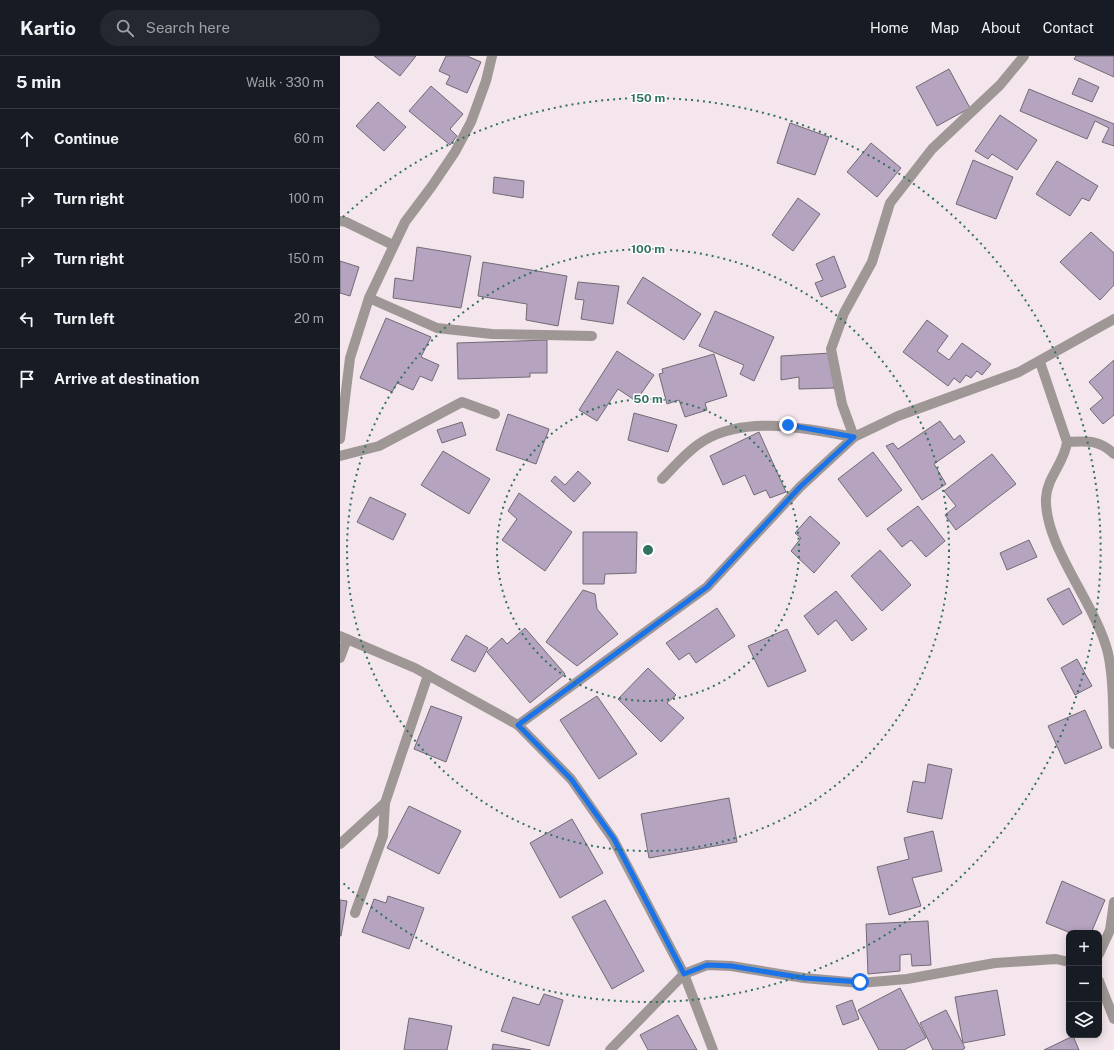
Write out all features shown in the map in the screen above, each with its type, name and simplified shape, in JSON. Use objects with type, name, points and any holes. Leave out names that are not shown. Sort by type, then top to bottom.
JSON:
[{"type":"street","points":[[340,439],[350,358],[369,298],[405,222],[455,152],[471,122],[486,81],[492,56]]},
{"type":"street","points":[[854,437],[842,404],[831,349],[844,312],[872,262],[890,203],[932,149],[1000,85],[1024,56]]},
{"type":"street","points":[[340,221],[346,222],[393,246]]},
{"type":"street","points":[[369,298],[437,328],[492,334],[592,336]]},
{"type":"street","points":[[518,725],[707,587],[800,487],[854,437],[898,416],[1019,372],[1040,362],[1114,319]]},
{"type":"street","points":[[1040,362],[1067,442],[1066,451],[1050,482],[1046,498],[1049,525],[1097,623],[1108,653],[1114,744]]},
{"type":"street","points":[[340,456],[379,446],[462,402],[495,414]]},
{"type":"street","points":[[662,480],[680,461],[704,440],[730,429],[788,425],[854,437]]},
{"type":"street","points":[[1067,442],[1093,441],[1109,449],[1114,454]]},
{"type":"street","points":[[340,658],[343,637],[428,675],[518,725],[571,779],[614,839],[684,974],[713,1050]]},
{"type":"street","points":[[355,913],[383,836],[385,803],[428,675]]},
{"type":"street","points":[[340,844],[385,803]]},
{"type":"street","points":[[1102,947],[1110,930],[1114,902]]},
{"type":"street","points":[[610,1050],[684,974],[707,965],[731,966],[804,978],[860,982],[907,979],[995,963],[1056,959],[1066,961]]},
{"type":"street","points":[[1102,989],[1114,1019]]},
{"type":"building","points":[[374,56],[416,56],[400,76]]},
{"type":"building","points":[[446,56],[467,56],[481,62],[467,93],[446,84],[450,76],[439,71]]},
{"type":"building","points":[[1076,56],[1114,56],[1114,77],[1074,59]]},
{"type":"building","points":[[949,69],[970,108],[937,126],[916,87]]},
{"type":"building","points":[[1079,78],[1099,87],[1092,102],[1072,94]]},
{"type":"building","points":[[431,86],[463,114],[450,129],[457,136],[450,145],[409,111]]},
{"type":"building","points":[[1029,89],[1114,124],[1114,146],[1102,142],[1109,128],[1095,121],[1087,139],[1020,111]]},
{"type":"building","points":[[378,102],[406,127],[384,151],[356,126]]},
{"type":"building","points":[[1000,115],[1037,140],[1017,170],[992,154],[988,159],[975,151]]},
{"type":"building","points":[[790,123],[829,137],[815,175],[777,163]]},
{"type":"building","points":[[871,143],[901,168],[877,197],[847,172]]},
{"type":"building","points":[[973,160],[1013,177],[996,219],[956,204]]},
{"type":"building","points":[[1057,161],[1098,186],[1089,201],[1082,198],[1070,216],[1036,194]]},
{"type":"building","points":[[494,177],[524,181],[523,198],[493,193]]},
{"type":"building","points":[[798,198],[820,214],[793,251],[772,235]]},
{"type":"building","points":[[1091,232],[1114,253],[1114,285],[1100,300],[1060,262]]},
{"type":"building","points":[[417,247],[471,256],[461,308],[393,298],[395,278],[413,281]]},
{"type":"building","points":[[834,256],[846,287],[821,297],[815,283],[823,280],[816,264]]},
{"type":"building","points":[[340,261],[359,267],[350,296],[340,293]]},
{"type":"building","points":[[483,262],[567,276],[558,326],[526,320],[527,304],[478,296]]},
{"type":"building","points":[[643,277],[701,314],[684,340],[627,303]]},
{"type":"building","points":[[578,282],[619,286],[613,324],[581,319],[584,300],[575,299]]},
{"type":"building","points":[[715,311],[774,337],[754,381],[740,374],[744,365],[699,346]]},
{"type":"building","points":[[386,318],[431,337],[421,357],[439,365],[432,381],[420,376],[413,390],[397,383],[392,392],[360,378]]},
{"type":"building","points":[[927,320],[948,336],[937,351],[949,360],[962,343],[991,364],[982,375],[977,371],[971,378],[966,375],[960,383],[954,378],[948,386],[903,352]]},
{"type":"building","points":[[547,340],[547,373],[530,373],[530,377],[458,379],[457,343]]},
{"type":"building","points":[[617,351],[654,375],[636,401],[618,389],[597,421],[579,410]]},
{"type":"building","points":[[831,353],[834,388],[799,389],[799,377],[781,380],[781,356]]},
{"type":"building","points":[[714,354],[727,396],[705,403],[707,410],[685,417],[679,400],[667,404],[659,374],[663,373],[662,369]]},
{"type":"building","points":[[1114,360],[1114,415],[1103,424],[1090,409],[1103,398],[1089,382]]},
{"type":"building","points":[[634,413],[677,425],[668,452],[628,440]]},
{"type":"building","points":[[508,414],[549,429],[536,464],[496,450]]},
{"type":"building","points":[[940,421],[954,440],[960,435],[965,442],[934,464],[946,484],[922,500],[886,446],[893,443],[898,449]]},
{"type":"building","points":[[462,422],[466,435],[442,443],[437,430]]},
{"type":"building","points":[[759,432],[786,492],[770,498],[766,490],[754,495],[745,475],[723,485],[710,456]]},
{"type":"building","points":[[443,451],[490,479],[469,514],[421,485]]},
{"type":"building","points":[[873,452],[902,490],[867,517],[838,479]]},
{"type":"building","points":[[992,454],[1016,484],[956,530],[945,515],[956,506],[944,491]]},
{"type":"building","points":[[578,471],[591,483],[574,502],[551,481],[555,476],[565,485]]},
{"type":"building","points":[[519,493],[572,532],[545,571],[502,540],[517,519],[508,511]]},
{"type":"building","points":[[370,497],[406,514],[393,540],[357,522]]},
{"type":"building","points":[[918,506],[945,541],[926,557],[911,540],[902,547],[887,529]]},
{"type":"building","points":[[810,516],[840,543],[814,573],[791,551],[801,538],[795,533]]},
{"type":"building","points":[[583,532],[637,532],[636,573],[605,574],[604,584],[583,584]]},
{"type":"building","points":[[1029,540],[1037,557],[1007,570],[1000,553]]},
{"type":"building","points":[[880,550],[911,585],[882,611],[851,576]]},
{"type":"building","points":[[1069,588],[1082,613],[1063,625],[1047,599]]},
{"type":"building","points":[[583,590],[595,594],[597,609],[618,634],[577,666],[546,642]]},
{"type":"building","points":[[836,591],[867,629],[852,641],[836,620],[818,635],[804,616]]},
{"type":"building","points":[[717,608],[735,636],[696,663],[689,653],[679,660],[666,643]]},
{"type":"building","points":[[525,628],[565,674],[530,703],[487,652],[502,638],[507,644]]},
{"type":"building","points":[[787,629],[806,671],[768,687],[748,646]]},
{"type":"building","points":[[466,635],[488,648],[475,672],[451,660]]},
{"type":"building","points":[[1077,659],[1092,686],[1075,695],[1061,668]]},
{"type":"building","points":[[648,668],[676,695],[667,703],[684,718],[661,742],[618,699]]},
{"type":"building","points":[[597,696],[637,754],[599,779],[560,720]]},
{"type":"building","points":[[431,706],[462,717],[446,762],[414,749]]},
{"type":"building","points":[[1085,710],[1102,748],[1065,764],[1048,726]]},
{"type":"building","points":[[928,764],[952,769],[942,819],[907,812],[913,781],[925,783]]},
{"type":"building","points":[[729,798],[737,842],[649,858],[641,814]]},
{"type":"building","points":[[409,806],[461,831],[439,874],[387,848]]},
{"type":"building","points":[[572,819],[603,873],[560,898],[530,843]]},
{"type":"building","points":[[933,831],[942,871],[912,878],[921,906],[889,915],[877,867],[909,859],[904,838]]},
{"type":"building","points":[[1062,881],[1105,900],[1092,930],[1066,931],[1046,923]]},
{"type":"building","points":[[388,896],[424,908],[409,949],[362,932],[374,899],[386,903]]},
{"type":"building","points":[[340,900],[347,901],[341,936],[340,936]]},
{"type":"building","points":[[605,900],[644,971],[612,989],[572,917]]},
{"type":"building","points":[[928,921],[931,965],[912,966],[911,954],[900,955],[900,971],[868,974],[866,924]]},
{"type":"building","points":[[900,988],[926,1038],[904,1050],[879,1050],[858,1010]]},
{"type":"building","points":[[997,990],[1005,1035],[963,1043],[955,997]]},
{"type":"building","points":[[544,994],[563,1000],[549,1046],[501,1031],[513,997],[539,1005]]},
{"type":"building","points":[[852,1000],[859,1019],[843,1025],[836,1006]]},
{"type":"building","points":[[946,1010],[965,1048],[962,1050],[933,1050],[920,1023]]},
{"type":"building","points":[[678,1015],[697,1050],[648,1050],[640,1035]]},
{"type":"building","points":[[409,1018],[452,1026],[447,1050],[404,1050]]},
{"type":"building","points":[[1069,1038],[1074,1038],[1079,1050],[1044,1050]]},
{"type":"building","points":[[493,1044],[531,1050],[492,1050]]},
{"type":"route","points":[[788,425],[854,437],[800,487],[707,587],[518,725],[571,779],[614,839],[684,974],[707,965],[731,966],[804,978],[860,982]]}]
